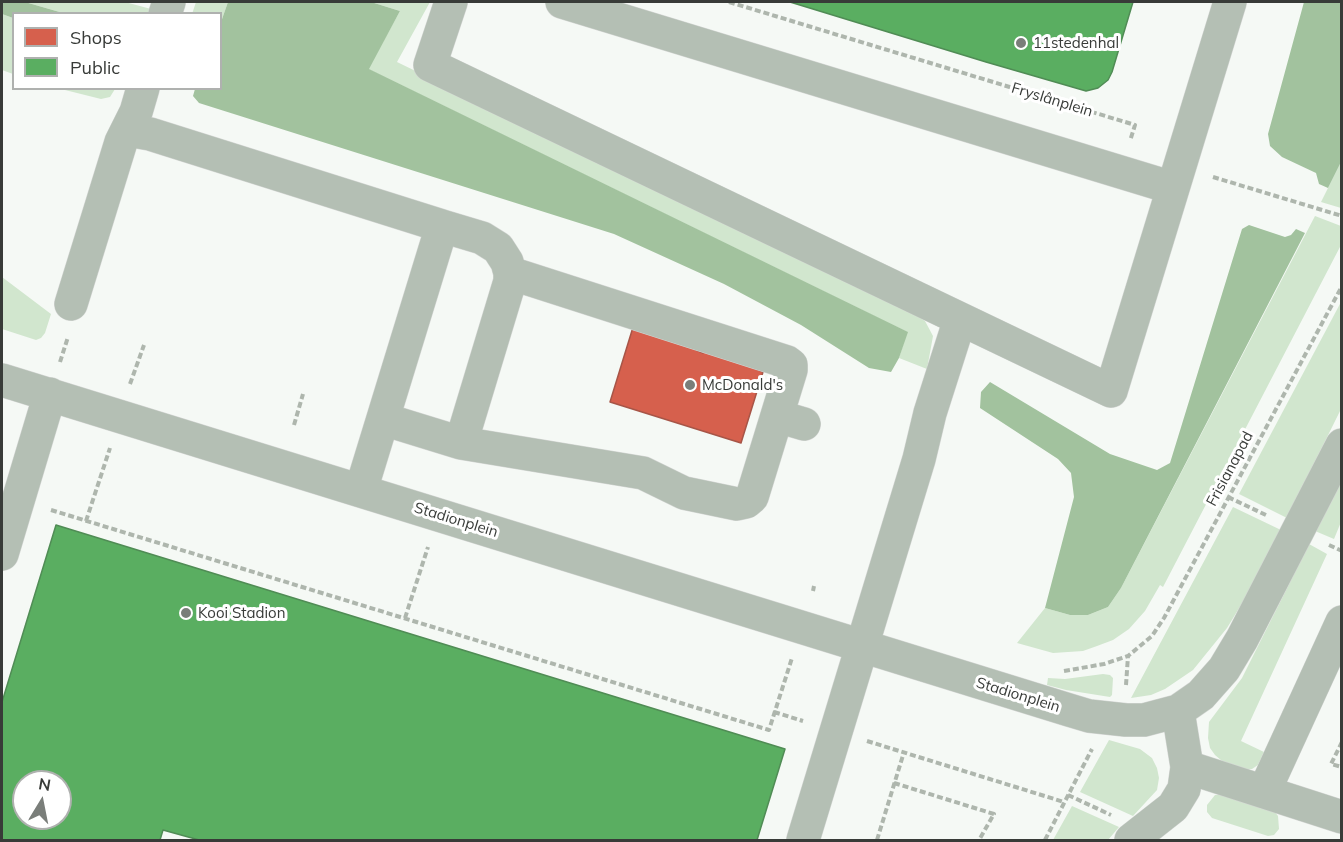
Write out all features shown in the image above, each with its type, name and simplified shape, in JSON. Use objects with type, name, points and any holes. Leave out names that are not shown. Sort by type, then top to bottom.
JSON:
[{"type":"street","points":[[451,2],[430,65],[1111,391],[1230,2]]},
{"type":"street","points":[[562,2],[1176,177]]},
{"type":"street","points":[[70,317],[121,142],[136,112],[142,90]]},
{"type":"street","points":[[127,130],[150,134],[482,238],[498,248],[507,262],[510,281],[460,443]]},
{"type":"street","points":[[360,490],[442,226]]},
{"type":"street","points":[[383,418],[460,443],[644,473],[688,470],[742,482],[759,473],[790,420],[791,370],[787,362],[510,273]]},
{"type":"street","points":[[803,840],[960,319]]},
{"type":"street","name":"Stadionplein","points":[[2,380],[54,380],[360,490],[1089,716],[1126,720],[1144,720],[1178,711],[1202,695],[1224,669],[1242,639],[1341,445]]},
{"type":"street","points":[[2,554],[54,380]]},
{"type":"street","points":[[1264,792],[1341,622]]},
{"type":"street","points":[[1131,840],[1173,807],[1184,789],[1187,767],[1178,711]]},
{"type":"street","points":[[1187,767],[1341,817]]},
{"type":"path","name":"Fryslânplein","points":[[729,2],[1135,126],[1127,151]]},
{"type":"path","points":[[1176,177],[1341,216]]},
{"type":"path","name":"Frisianapad","points":[[1128,656],[1152,636],[1164,618],[1341,286]]},
{"type":"path","points":[[54,380],[70,317]]},
{"type":"path","points":[[294,425],[303,394]]},
{"type":"path","points":[[1228,497],[1275,520]]},
{"type":"path","points":[[18,500],[769,730],[794,652]]},
{"type":"path","points":[[836,731],[1064,802]]},
{"type":"path","points":[[1341,742],[1331,764],[1341,767]]},
{"type":"path","points":[[877,840],[904,752]]},
{"type":"path","points":[[894,783],[994,814],[979,840]]},
{"type":"path","points":[[1068,795],[1091,805]]},
{"type":"shaded area","points":[[2,2],[25,2],[60,12],[12,12],[12,18],[2,14]]},
{"type":"shaded area","points":[[25,2],[125,2],[151,9],[150,12],[60,12]]},
{"type":"shaded area","points":[[196,2],[228,2],[222,19],[222,12],[193,12]]},
{"type":"shaded area","points":[[228,2],[371,2],[400,11],[369,69],[908,332],[899,358],[891,372],[869,368],[801,325],[724,284],[614,234],[199,103],[193,96],[195,90],[222,90],[222,19]]},
{"type":"shaded area","points":[[371,2],[430,2],[397,62],[912,312],[925,321],[933,336],[927,369],[899,358],[907,332],[368,69],[400,11]]},
{"type":"shaded area","points":[[1304,2],[1341,2],[1341,162],[1328,188],[1319,184],[1316,173],[1282,157],[1270,146],[1268,134]]},
{"type":"shaded area","points":[[2,14],[12,18],[12,74],[2,70]]},
{"type":"shaded area","points":[[65,90],[114,90],[110,97],[101,99]]},
{"type":"shaded area","points":[[1341,162],[1341,208],[1321,202]]},
{"type":"shaded area","points":[[1315,216],[1341,226],[1341,245],[1163,587],[1160,585],[1145,611],[1129,629],[1113,640],[1083,651],[1053,653],[1017,643],[1045,608],[1070,615],[1088,615],[1108,607],[1121,588]]},
{"type":"shaded area","points":[[1249,225],[1285,237],[1291,235],[1296,229],[1305,233],[1121,588],[1108,607],[1088,615],[1070,615],[1045,608],[1074,497],[1071,473],[1058,459],[980,408],[981,392],[990,382],[1110,454],[1157,470],[1170,463],[1242,229]]},
{"type":"shaded area","points":[[2,277],[51,314],[41,338],[36,340],[2,329]]},
{"type":"shaded area","points":[[1341,302],[1341,409],[1287,518],[1239,494]]},
{"type":"shaded area","points":[[1341,478],[1341,522],[1334,539],[1315,531]]},
{"type":"shaded area","points":[[1233,507],[1281,530],[1249,592],[1227,628],[1193,670],[1165,689],[1151,695],[1131,698]]},
{"type":"shaded area","points":[[1309,544],[1327,554],[1241,741],[1264,752],[1258,765],[1252,769],[1244,769],[1222,761],[1215,755],[1210,748],[1208,738],[1209,722],[1242,678]]},
{"type":"shaded area","points":[[1103,674],[1113,678],[1110,697],[1047,685],[1048,678],[1065,679]]},
{"type":"shaded area","points":[[1109,740],[1140,749],[1152,758],[1157,768],[1159,778],[1157,790],[1133,816],[1080,792]]},
{"type":"shaded area","points":[[1215,795],[1223,795],[1275,812],[1278,816],[1279,829],[1274,835],[1268,836],[1212,818],[1207,812],[1207,805]]},
{"type":"shaded area","points":[[1072,806],[1119,827],[1108,840],[1053,840]]},
{"type":"building: Shops","points":[[634,324],[698,344],[696,350],[703,353],[704,346],[763,372],[741,443],[610,402]]},
{"type":"building: Public","name":"11stedenhal","points":[[790,2],[1133,2],[1108,80],[1098,88],[1086,91]]},
{"type":"building: Public","name":"Kooi Stadion","points":[[56,525],[785,749],[757,840],[199,840],[163,830],[160,840],[2,840],[2,702]]},
{"type":"place","name":"11stedenhal","points":[[1021,43]]},
{"type":"place","name":"McDonald's","points":[[690,385]]},
{"type":"place","name":"Kooi Stadion","points":[[186,613]]}]
